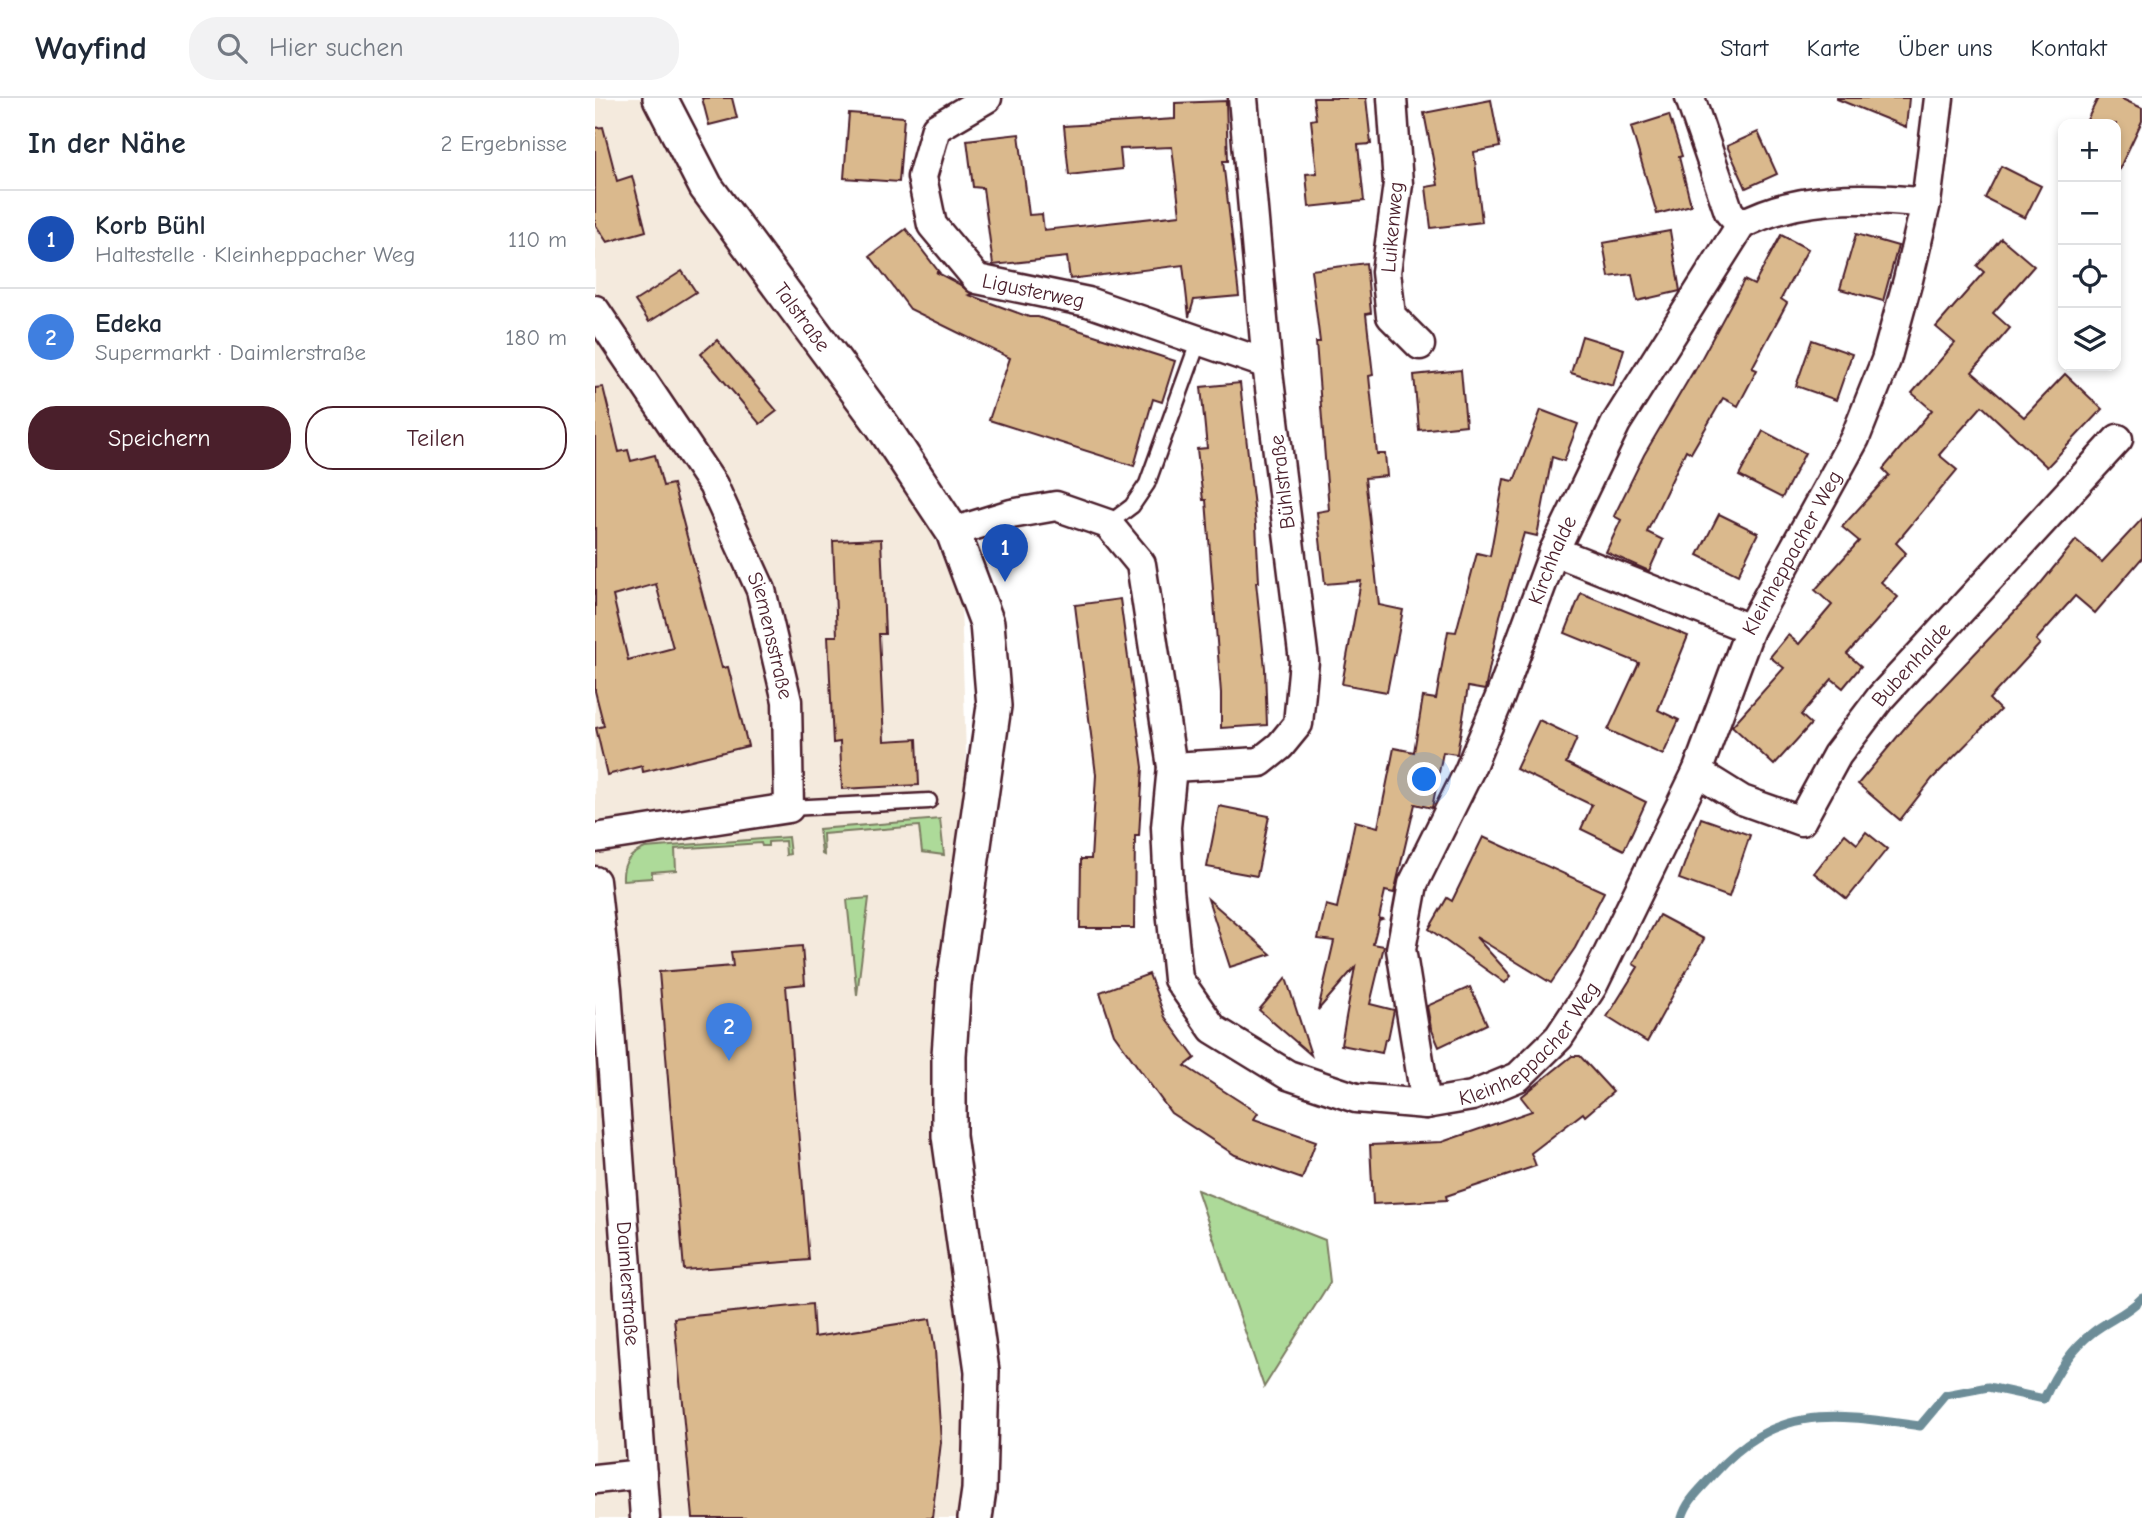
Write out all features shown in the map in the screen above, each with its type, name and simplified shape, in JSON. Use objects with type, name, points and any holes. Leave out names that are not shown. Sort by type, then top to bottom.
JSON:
[{"type":"street","name":"Talstraße","points":[[660,98],[706,187],[883,425],[953,532],[987,623],[995,705],[954,984],[949,1055],[949,1136],[982,1371],[979,1490],[975,1518]]},
{"type":"street","name":"Ligusterweg","points":[[987,98],[936,128],[922,177],[932,225],[977,279],[1089,302],[1268,363]]},
{"type":"street","name":"Bühlstraße","points":[[1172,767],[1260,762],[1280,746],[1298,724],[1304,661],[1268,363],[1244,98]]},
{"type":"street","name":"Luikenweg","points":[[1392,98],[1398,184],[1386,272],[1391,316],[1420,345]]},
{"type":"street","points":[[1690,98],[1729,212],[1741,225],[1765,212],[1849,198],[1926,203]]},
{"type":"street","name":"Kleinheppacher Weg","points":[[1108,524],[1141,564],[1172,767],[1167,840],[1178,979],[1213,1029],[1288,1075],[1356,1098],[1426,1104],[1472,1097],[1518,1077],[1559,1037],[1592,987],[1697,772],[1750,629],[1855,438],[1886,360],[1926,203],[1939,98]]},
{"type":"street","name":"Kirchhalde","points":[[1426,1104],[1401,949],[1413,884],[1469,771],[1500,697],[1554,551],[1616,423],[1741,225]]},
{"type":"street","name":"Siemensstraße","points":[[595,310],[713,485],[761,590],[787,701],[789,808]]},
{"type":"street","name":"Bubenhalde","points":[[1697,772],[1742,800],[1801,821],[1837,755],[1881,697],[2118,439]]},
{"type":"street","points":[[953,532],[1011,514],[1056,506],[1108,524]]},
{"type":"street","points":[[1554,551],[1750,629]]},
{"type":"street","points":[[595,838],[789,808]]},
{"type":"street","name":"Daimlerstraße","points":[[595,881],[615,987],[645,1518]]},
{"type":"street","points":[[595,1479],[642,1474]]},
{"type":"lane","points":[[1108,524],[1132,506],[1147,484],[1199,340]]},
{"type":"lane","points":[[789,808],[929,801]]},
{"type":"shaded area","points":[[595,98],[643,98],[696,198],[912,483],[961,605],[968,815],[947,1189],[969,1463],[962,1518],[595,1518]]},
{"type":"green space","points":[[940,819],[944,855],[922,852],[919,826],[823,834],[824,855],[822,854],[819,829]]},
{"type":"green space","points":[[788,837],[790,854],[786,855],[785,841],[768,842],[768,846],[762,846],[761,843],[675,849],[676,870],[652,872],[652,878],[623,880],[628,860],[645,848]]},
{"type":"green space","points":[[869,898],[857,995],[847,900]]},
{"type":"green space","points":[[1197,1190],[1325,1240],[1330,1282],[1264,1387]]},
{"type":"building","points":[[702,98],[732,98],[737,118],[709,125]]},
{"type":"building","points":[[1313,98],[1366,98],[1371,144],[1358,145],[1364,201],[1309,207],[1306,174],[1317,173],[1311,120],[1316,119]]},
{"type":"building","points":[[1909,98],[1906,127],[1837,99]]},
{"type":"building","points":[[2098,98],[2120,98],[2142,108],[2142,121],[2121,165],[2121,119],[2088,119]]},
{"type":"building","points":[[1491,100],[1500,147],[1474,152],[1482,222],[1431,228],[1426,187],[1438,185],[1424,113]]},
{"type":"building","points":[[1226,101],[1228,161],[1223,161],[1239,296],[1194,300],[1189,317],[1183,265],[1070,279],[1067,257],[993,265],[983,188],[973,187],[967,140],[1019,134],[1029,215],[1042,214],[1044,230],[1180,215],[1172,147],[1120,149],[1122,169],[1069,175],[1064,126],[1175,119],[1175,103]]},
{"type":"building","points":[[849,113],[904,117],[899,182],[844,178]]},
{"type":"building","points":[[1669,115],[1682,156],[1679,157],[1691,205],[1657,214],[1631,127]]},
{"type":"building","points":[[603,127],[617,181],[632,176],[646,231],[607,242],[595,224],[595,128]]},
{"type":"building","points":[[1758,132],[1777,174],[1746,188],[1727,146]]},
{"type":"building","points":[[2001,166],[2041,186],[2025,218],[1985,198]]},
{"type":"building","points":[[906,229],[939,272],[936,272],[959,284],[972,294],[969,295],[1029,317],[1038,317],[1175,361],[1162,402],[1153,399],[1134,466],[989,420],[1010,358],[910,309],[870,256]]},
{"type":"building","points":[[1670,231],[1680,291],[1637,301],[1632,274],[1609,277],[1603,243]]},
{"type":"building","points":[[1856,234],[1898,246],[1883,301],[1840,289]]},
{"type":"building","points":[[1781,235],[1808,249],[1781,299],[1787,303],[1752,368],[1757,370],[1738,406],[1723,398],[1691,453],[1686,450],[1647,532],[1663,540],[1649,571],[1606,552],[1621,520],[1614,516],[1644,455],[1693,374],[1744,280],[1754,285]]},
{"type":"building","points":[[2001,238],[2034,266],[1993,313],[2010,328],[1972,372],[2024,417],[2065,374],[2102,409],[2047,467],[1982,406],[1939,455],[1957,470],[1896,543],[1906,553],[1881,582],[1898,597],[1847,654],[1861,666],[1843,688],[1832,679],[1801,715],[1811,724],[1774,765],[1732,726],[1784,668],[1770,657],[1788,635],[1799,644],[1832,605],[1815,590],[1859,541],[1842,527],[1889,475],[1883,469],[1932,410],[1912,393],[1955,343],[1936,327],[1984,272],[1977,266]]},
{"type":"building","points":[[1366,263],[1371,313],[1366,314],[1373,375],[1369,376],[1377,454],[1385,454],[1387,476],[1365,478],[1379,605],[1403,610],[1387,692],[1342,684],[1361,581],[1325,584],[1317,512],[1329,510],[1316,342],[1320,342],[1311,270]]},
{"type":"building","points":[[682,271],[696,292],[649,322],[635,301]]},
{"type":"building","points":[[1582,336],[1624,349],[1613,386],[1571,373]]},
{"type":"building","points":[[717,340],[777,411],[760,424],[701,354]]},
{"type":"building","points":[[1812,340],[1852,354],[1836,400],[1796,386]]},
{"type":"building","points":[[1461,370],[1466,425],[1419,430],[1414,375]]},
{"type":"building","points":[[1240,383],[1256,525],[1259,582],[1256,582],[1265,668],[1267,725],[1221,728],[1221,693],[1206,500],[1203,500],[1197,449],[1207,448],[1201,387]]},
{"type":"building","points":[[603,387],[619,452],[628,450],[631,461],[655,455],[663,486],[673,484],[722,668],[728,667],[748,746],[643,772],[642,766],[607,775],[596,728],[604,726],[595,691],[595,388]],"holes":[[[656,584],[673,648],[628,660],[613,596]]]},
{"type":"building","points":[[1541,410],[1578,424],[1564,461],[1552,457],[1537,536],[1524,533],[1500,616],[1485,690],[1468,687],[1457,754],[1443,752],[1432,808],[1415,804],[1394,893],[1385,891],[1379,918],[1382,919],[1379,920],[1373,944],[1384,946],[1370,1004],[1394,1010],[1388,1039],[1385,1039],[1382,1053],[1341,1045],[1355,967],[1318,1010],[1334,941],[1318,939],[1326,905],[1337,908],[1355,821],[1378,827],[1394,748],[1414,752],[1423,697],[1436,699],[1448,631],[1456,632],[1477,553],[1490,556],[1504,479],[1514,481]]},
{"type":"building","points":[[1763,431],[1805,453],[1782,498],[1739,476]]},
{"type":"building","points":[[1719,514],[1758,533],[1738,575],[1698,555]]},
{"type":"building","points":[[2142,519],[2142,558],[2095,613],[2075,596],[2036,640],[2040,644],[1989,699],[2000,710],[1932,779],[1900,820],[1858,784],[1908,724],[2037,588],[2076,540],[2102,562]]},
{"type":"building","points":[[881,539],[885,634],[879,634],[884,741],[917,739],[919,785],[842,789],[840,742],[833,743],[828,636],[837,636],[833,541]]},
{"type":"building","points":[[1581,593],[1688,636],[1658,710],[1679,720],[1663,755],[1608,730],[1639,663],[1565,633]]},
{"type":"building","points":[[1120,599],[1143,767],[1139,836],[1135,836],[1134,928],[1080,928],[1081,859],[1091,859],[1096,775],[1075,605]]},
{"type":"building","points":[[1539,720],[1577,738],[1566,763],[1646,802],[1624,850],[1581,829],[1592,805],[1516,769]]},
{"type":"building","points":[[1219,806],[1269,816],[1257,876],[1207,867]]},
{"type":"building","points":[[1701,818],[1750,835],[1729,897],[1679,879]]},
{"type":"building","points":[[1866,832],[1887,849],[1847,899],[1814,873],[1845,834],[1857,844]]},
{"type":"building","points":[[1483,837],[1604,892],[1575,948],[1551,983],[1476,937],[1511,976],[1505,983],[1429,929],[1447,898],[1452,901]]},
{"type":"building","points":[[1208,899],[1271,954],[1230,967]]},
{"type":"building","points":[[1659,915],[1704,939],[1647,1042],[1607,1017],[1638,967],[1633,964]]},
{"type":"building","points":[[802,946],[805,984],[786,986],[809,1260],[684,1270],[659,972],[733,966],[731,952]]},
{"type":"building","points":[[1149,974],[1165,1017],[1195,1058],[1185,1066],[1258,1113],[1254,1119],[1316,1141],[1302,1179],[1235,1155],[1171,1113],[1114,1034],[1100,992]]},
{"type":"building","points":[[1286,978],[1311,1055],[1259,1010]]},
{"type":"building","points":[[1470,987],[1487,1024],[1439,1047],[1431,1028],[1427,1006]]},
{"type":"building","points":[[1572,1056],[1580,1056],[1613,1092],[1585,1116],[1583,1113],[1531,1153],[1536,1166],[1446,1196],[1447,1200],[1373,1204],[1370,1145],[1442,1142],[1532,1111],[1521,1097]]},
{"type":"building","points":[[812,1304],[814,1337],[930,1319],[935,1350],[941,1442],[932,1518],[693,1518],[674,1318]]},
{"type":"waterway","points":[[1682,1518],[1695,1495],[1737,1452],[1760,1435],[1784,1425],[1833,1417],[1920,1426],[1946,1395],[1988,1387],[2044,1399],[2070,1354],[2092,1333],[2142,1298]]},
{"type":"place","name":"Korb Bühl","points":[[1005,582]]},
{"type":"place","name":"Edeka","points":[[729,1061]]}]
